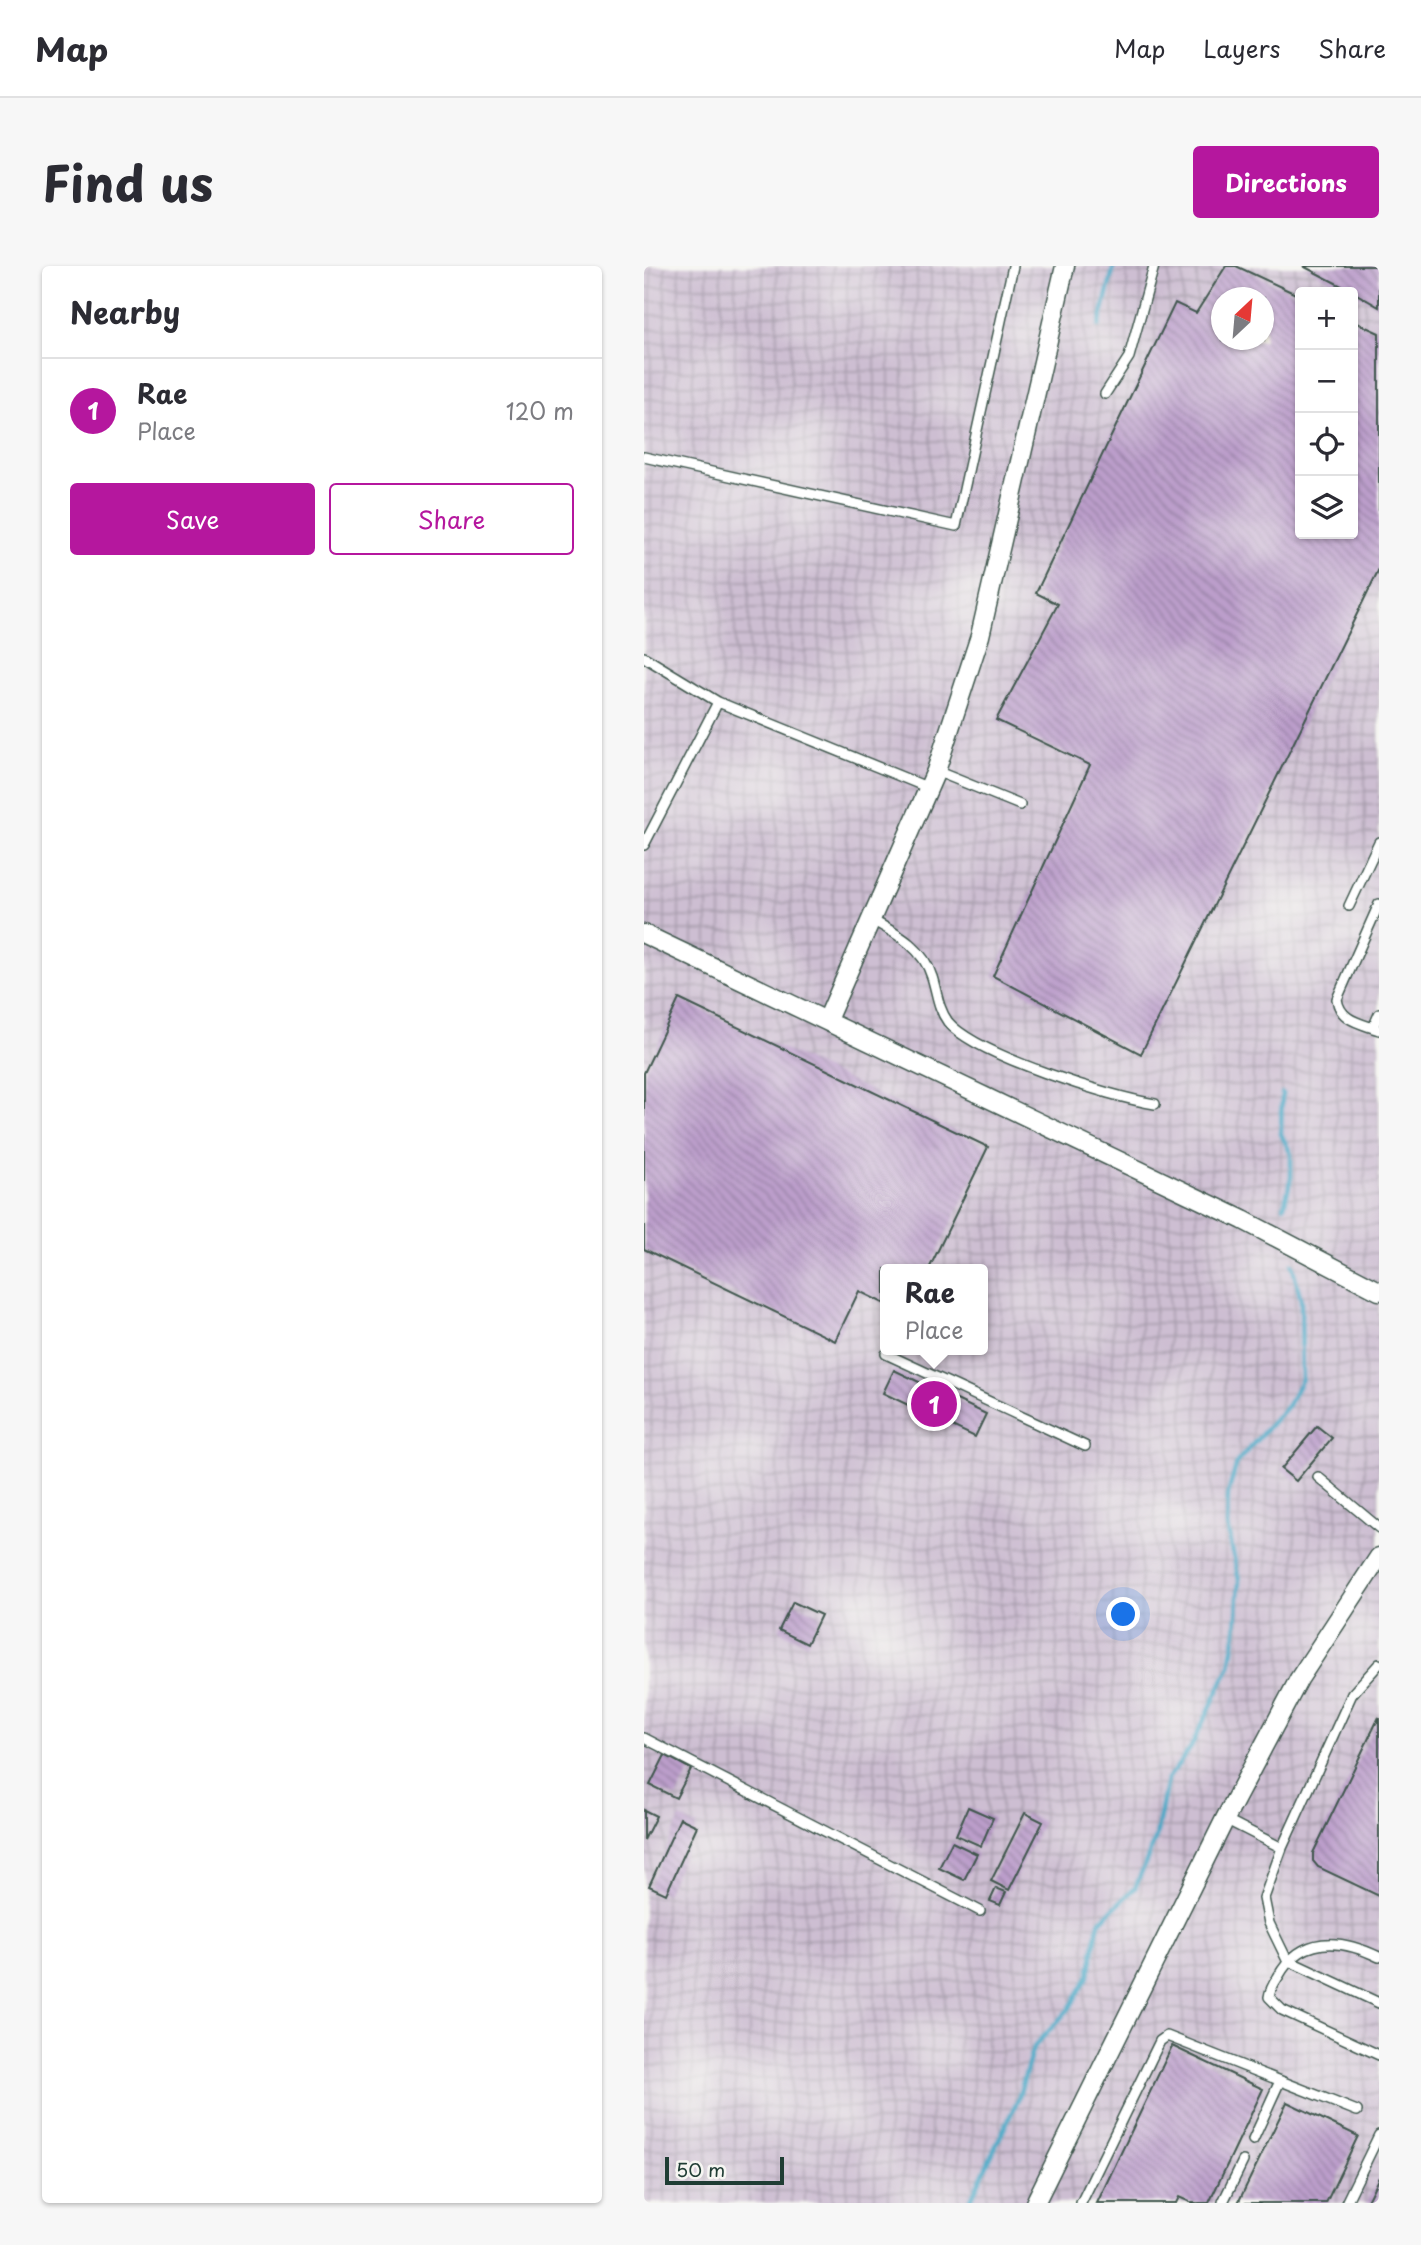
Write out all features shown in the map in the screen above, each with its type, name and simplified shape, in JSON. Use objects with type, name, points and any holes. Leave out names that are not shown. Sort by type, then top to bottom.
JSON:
[{"type":"street","points":[[827,1020],[932,780],[980,636],[1065,266]]},
{"type":"street","points":[[644,934],[1243,1220],[1379,1291]]},
{"type":"street","points":[[1035,2203],[1225,1819],[1298,1679],[1379,1557]]},
{"type":"lane","points":[[644,457],[956,526],[1013,266]]},
{"type":"lane","points":[[1105,394],[1129,357],[1154,266]]},
{"type":"lane","points":[[644,657],[718,702],[932,780],[1020,805]]},
{"type":"lane","points":[[644,845],[718,702]]},
{"type":"lane","points":[[1349,906],[1379,842]]},
{"type":"lane","points":[[1379,904],[1337,999],[1342,1014],[1376,1029],[1379,1014]]},
{"type":"lane","points":[[872,920],[902,936],[921,956],[931,974],[940,1006],[959,1032],[1067,1082],[1114,1097],[1155,1104]]},
{"type":"lane","points":[[888,1355],[1085,1446]]},
{"type":"lane","points":[[1318,1477],[1379,1528]]},
{"type":"lane","points":[[1379,1664],[1352,1694],[1282,1847],[1264,1898],[1269,1923],[1287,1959],[1379,2003]]},
{"type":"lane","points":[[644,1738],[980,1911]]},
{"type":"lane","points":[[1225,1819],[1282,1847]]},
{"type":"lane","points":[[1379,1957],[1327,1942],[1287,1959],[1269,1992],[1273,2004],[1379,2055]]},
{"type":"lane","points":[[1081,2203],[1163,2038],[1173,2036],[1279,2083],[1357,2111]]},
{"type":"lane","points":[[1253,2140],[1279,2083]]},
{"type":"lane","points":[[1346,2203],[1379,2135]]},
{"type":"lane","points":[[1223,2202],[1243,2161]]},
{"type":"shaded area","points":[[644,266],[1379,266],[1379,2203],[644,2203]]},
{"type":"building","points":[[1226,266],[1236,266],[1295,294],[1295,539],[1358,539],[1358,323],[1379,333],[1379,569],[1141,1054],[993,976],[1090,765],[996,720],[1058,604],[1036,593],[1175,303],[1196,313],[1211,290],[1211,350],[1274,350],[1274,287],[1213,287]]},
{"type":"building","points":[[1303,266],[1379,266],[1379,307],[1358,295],[1358,287],[1343,287]]},
{"type":"building","points":[[679,999],[988,1147],[931,1264],[880,1264],[880,1302],[859,1291],[835,1341],[644,1249],[644,1073]]},
{"type":"building","points":[[894,1370],[986,1414],[975,1437],[883,1393]]},
{"type":"building","points":[[1317,1426],[1332,1438],[1296,1481],[1281,1469]]},
{"type":"building","points":[[793,1602],[821,1615],[807,1644],[779,1630]]},
{"type":"building","points":[[1379,1717],[1379,1896],[1318,1867],[1313,1861],[1313,1853]]},
{"type":"building","points":[[665,1755],[691,1769],[676,1798],[650,1785]]},
{"type":"building","points":[[968,1807],[993,1818],[981,1846],[956,1835]]},
{"type":"building","points":[[644,1810],[656,1816],[644,1840]]},
{"type":"building","points":[[1025,1813],[1043,1822],[1009,1890],[991,1881]]},
{"type":"building","points":[[680,1818],[697,1826],[666,1894],[649,1886]]},
{"type":"building","points":[[952,1842],[977,1854],[964,1880],[939,1868]]},
{"type":"building","points":[[996,1888],[1006,1892],[1000,1905],[990,1901]]},
{"type":"building","points":[[1172,2046],[1263,2089],[1209,2203],[1192,2203],[1179,2197],[1176,2203],[1097,2203]]},
{"type":"building","points":[[1287,2102],[1358,2136],[1326,2203],[1238,2203]]},
{"type":"building","points":[[1379,2177],[1379,2203],[1366,2203]]},
{"type":"waterway","points":[[1099,326],[1114,266]]},
{"type":"waterway","points":[[1282,1093],[1281,1134],[1291,1154],[1291,1178],[1284,1206]]},
{"type":"waterway","points":[[969,2203],[1018,2099],[1033,2048],[1069,2009],[1089,1975],[1099,1922],[1135,1888],[1156,1837],[1167,1780],[1190,1749],[1230,1666],[1236,1631],[1239,1580],[1227,1526],[1228,1494],[1237,1462],[1288,1405],[1302,1379],[1301,1300],[1292,1264]]},
{"type":"place","name":"Rae","points":[[934,1404]]}]
